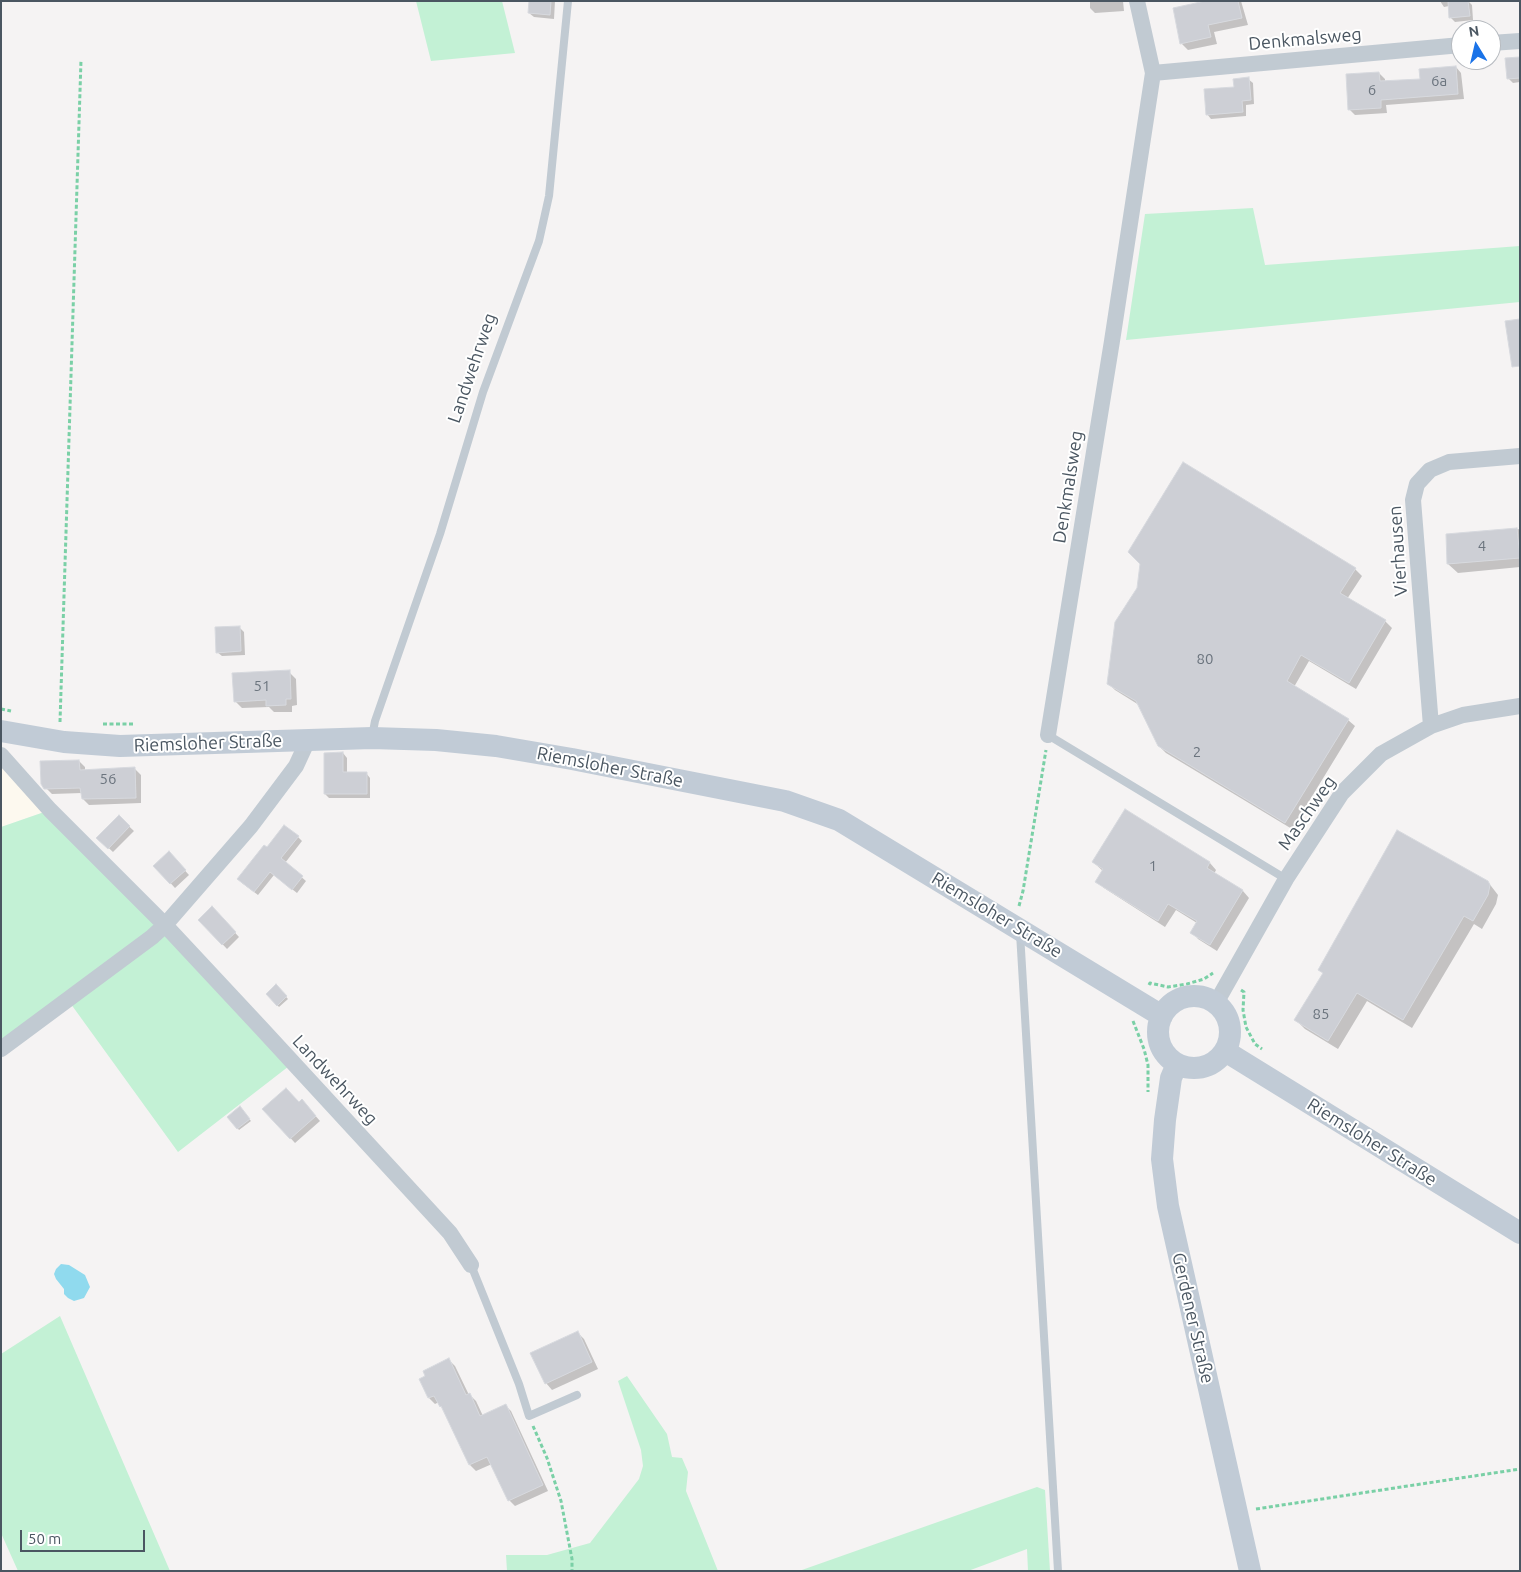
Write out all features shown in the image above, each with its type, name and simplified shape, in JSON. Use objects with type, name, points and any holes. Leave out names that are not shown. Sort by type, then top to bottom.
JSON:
[{"type":"main road","name":"Riemsloher Straße","points":[[1,731],[64,742],[120,746],[372,738],[436,740],[496,746],[572,759],[785,801],[839,820],[1019,918],[1162,1016]]},
{"type":"main road","points":[[1186,997],[1206,998],[1216,1003],[1223,1010],[1229,1025],[1229,1041],[1225,1050],[1218,1059],[1209,1065],[1187,1067],[1177,1064],[1168,1057],[1160,1043],[1158,1027],[1162,1016],[1168,1007],[1186,997]]},
{"type":"main road","name":"Riemsloher Straße","points":[[1225,1050],[1520,1233]]},
{"type":"main road","name":"Gerdener Straße","points":[[1177,1064],[1171,1078],[1162,1159],[1168,1206],[1250,1571]]},
{"type":"street","name":"Denkmalsweg","points":[[1048,734],[1115,322],[1153,72],[1137,1]]},
{"type":"street","points":[[1501,42],[1520,40]]},
{"type":"street","name":"Denkmalsweg","points":[[1153,72],[1451,46]]},
{"type":"street","name":"Vierhausen","points":[[1431,726],[1413,500],[1417,484],[1430,470],[1449,462],[1520,456]]},
{"type":"street","name":"Maschweg","points":[[1216,1003],[1286,880],[1342,793],[1381,754],[1431,726],[1463,715],[1520,706]]},
{"type":"street","points":[[1,1049],[152,937],[165,925],[257,819],[296,766],[308,740]]},
{"type":"street","name":"Landwehrweg","points":[[1,755],[50,810],[165,925],[450,1233],[471,1265]]},
{"type":"lane","name":"Landwehrweg","points":[[372,738],[375,721],[440,534],[483,392],[539,241],[550,196],[568,1]]},
{"type":"lane","points":[[1048,734],[1286,880]]},
{"type":"lane","points":[[1019,918],[1058,1571]]},
{"type":"lane","points":[[471,1265],[519,1384],[529,1416],[576,1394]]},
{"type":"path","points":[[64,742],[60,722],[81,60]]},
{"type":"path","points":[[1019,918],[1048,734]]},
{"type":"path","points":[[1147,1098],[1148,1065],[1138,1032],[1131,1017],[1150,984],[1168,986],[1187,984],[1204,979],[1214,972],[1244,992],[1243,1010],[1246,1026],[1255,1044],[1268,1054]]},
{"type":"path","points":[[529,1416],[547,1458],[561,1501],[572,1558],[572,1571]]},
{"type":"path","points":[[1236,1512],[1520,1469]]},
{"type":"shaded area","points":[[1,755],[50,810],[1,827]]},
{"type":"green space","points":[[416,1],[502,1],[515,53],[431,61]]},
{"type":"green space","points":[[1253,208],[1265,265],[1520,246],[1520,302],[1126,340],[1145,214]]},
{"type":"green space","points":[[50,810],[293,1063],[178,1152],[68,1000],[1,1049],[1,827]]},
{"type":"green space","points":[[60,1316],[170,1571],[18,1571],[1,1533],[1,1354]]},
{"type":"green space","points":[[627,1376],[667,1434],[672,1457],[682,1458],[688,1472],[686,1491],[718,1571],[507,1571],[506,1555],[547,1555],[590,1543],[639,1479],[643,1466],[641,1450],[618,1381]]},
{"type":"green space","points":[[1037,1487],[1045,1490],[1050,1571],[1028,1571],[1027,1549],[968,1571],[799,1571]]},
{"type":"water","points":[[61,1264],[69,1265],[85,1275],[90,1287],[84,1298],[74,1301],[64,1294],[64,1289],[54,1274]]},
{"type":"building","points":[[529,1],[551,1],[550,15],[528,13]]},
{"type":"building","points":[[1205,1],[1238,1],[1242,18],[1208,25],[1211,37],[1180,44],[1173,8]]},
{"type":"building","points":[[1448,1],[1468,1],[1470,16],[1449,18]]},
{"type":"building","points":[[1520,57],[1520,78],[1507,79],[1505,58]]},
{"type":"building","points":[[1451,66],[1451,70],[1456,70],[1458,94],[1381,100],[1381,108],[1348,110],[1346,74],[1379,72],[1380,81],[1420,79],[1419,69]]},
{"type":"building","points":[[1249,77],[1251,100],[1242,101],[1243,112],[1206,115],[1204,89],[1234,87],[1233,79]]},
{"type":"building","points":[[1520,319],[1520,366],[1512,367],[1505,321]]},
{"type":"building","points":[[1183,462],[1356,568],[1340,593],[1386,620],[1349,683],[1301,655],[1287,681],[1349,719],[1285,823],[1158,746],[1136,701],[1107,684],[1115,622],[1137,588],[1140,564],[1128,552]]},
{"type":"building","points":[[1517,528],[1520,558],[1447,564],[1446,534]]},
{"type":"building","points":[[240,626],[241,651],[216,653],[215,627]]},
{"type":"building","points":[[290,670],[291,699],[286,699],[286,705],[266,706],[266,700],[234,702],[232,673]]},
{"type":"building","points":[[343,752],[343,772],[367,772],[367,794],[324,794],[324,753]]},
{"type":"building","points":[[79,760],[80,770],[135,767],[136,798],[82,799],[80,788],[44,789],[41,784],[40,761]]},
{"type":"building","points":[[1125,809],[1210,862],[1207,868],[1243,890],[1210,945],[1190,933],[1197,921],[1168,904],[1158,921],[1095,882],[1103,869],[1092,862]]},
{"type":"building","points":[[119,815],[130,826],[108,849],[96,838]]},
{"type":"building","points":[[284,825],[299,836],[281,858],[303,876],[292,890],[270,872],[254,892],[237,879],[264,845],[267,847]]},
{"type":"building","points":[[1397,830],[1488,881],[1490,885],[1488,895],[1473,921],[1464,916],[1403,1020],[1357,993],[1328,1041],[1294,1020],[1323,973],[1318,970]]},
{"type":"building","points":[[169,851],[186,870],[170,884],[153,866]]},
{"type":"building","points":[[212,906],[236,932],[222,945],[198,920]]},
{"type":"building","points":[[276,984],[287,996],[277,1006],[266,994]]},
{"type":"building","points":[[286,1088],[299,1102],[302,1099],[316,1116],[290,1139],[262,1109]]},
{"type":"building","points":[[240,1106],[250,1119],[237,1129],[227,1117]]},
{"type":"building","points":[[578,1331],[592,1362],[545,1384],[530,1353]]},
{"type":"building","points":[[449,1358],[466,1395],[470,1393],[480,1416],[506,1404],[543,1485],[508,1501],[487,1457],[469,1465],[441,1406],[434,1396],[428,1398],[419,1379],[425,1376],[423,1371]]}]
